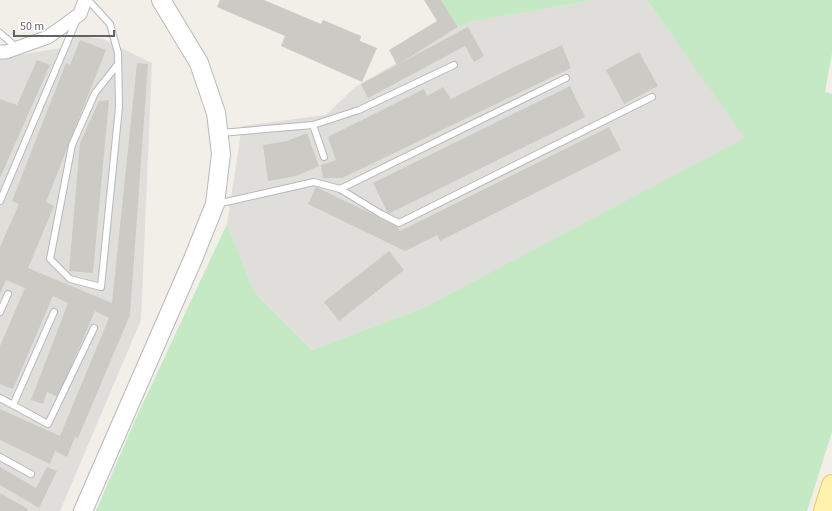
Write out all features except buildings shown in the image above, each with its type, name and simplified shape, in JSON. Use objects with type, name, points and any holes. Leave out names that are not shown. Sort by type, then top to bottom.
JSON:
[{"type":"main road","points":[[824,511],[832,485]]},
{"type":"street","points":[[0,52],[6,52],[48,37],[80,14],[87,0]]},
{"type":"street","points":[[83,511],[194,259],[215,204],[221,154],[216,113],[199,63],[160,0]]},
{"type":"lane","points":[[87,0],[110,24],[118,53],[119,107],[101,287],[70,279],[50,259],[72,145],[95,93],[118,64]]},
{"type":"lane","points":[[0,201],[80,14]]},
{"type":"lane","points":[[0,34],[17,48]]},
{"type":"lane","points":[[219,133],[313,125],[359,110],[454,65]]},
{"type":"lane","points":[[340,189],[566,78]]},
{"type":"lane","points":[[215,204],[314,182],[340,189],[381,214],[399,222],[652,97]]},
{"type":"lane","points":[[313,125],[324,157]]},
{"type":"lane","points":[[0,312],[8,294]]},
{"type":"lane","points":[[13,405],[54,312]]},
{"type":"lane","points":[[0,398],[48,424],[94,328]]},
{"type":"lane","points":[[0,457],[31,474]]},
{"type":"shaded area","points":[[594,0],[647,0],[746,138],[425,307],[312,350],[254,292],[227,224],[242,126],[326,115],[355,87],[458,27],[473,21]]},
{"type":"shaded area","points":[[73,35],[103,39],[152,63],[141,320],[60,511],[0,511],[0,206]]},
{"type":"shaded area","points":[[61,48],[0,196],[0,58]]},
{"type":"green space","points":[[441,0],[594,0],[473,21],[458,27]]},
{"type":"green space","points":[[647,0],[832,0],[832,53],[825,92],[832,94],[832,432],[807,511],[96,511],[137,416],[227,224],[254,292],[312,350],[425,307],[745,138]]}]
